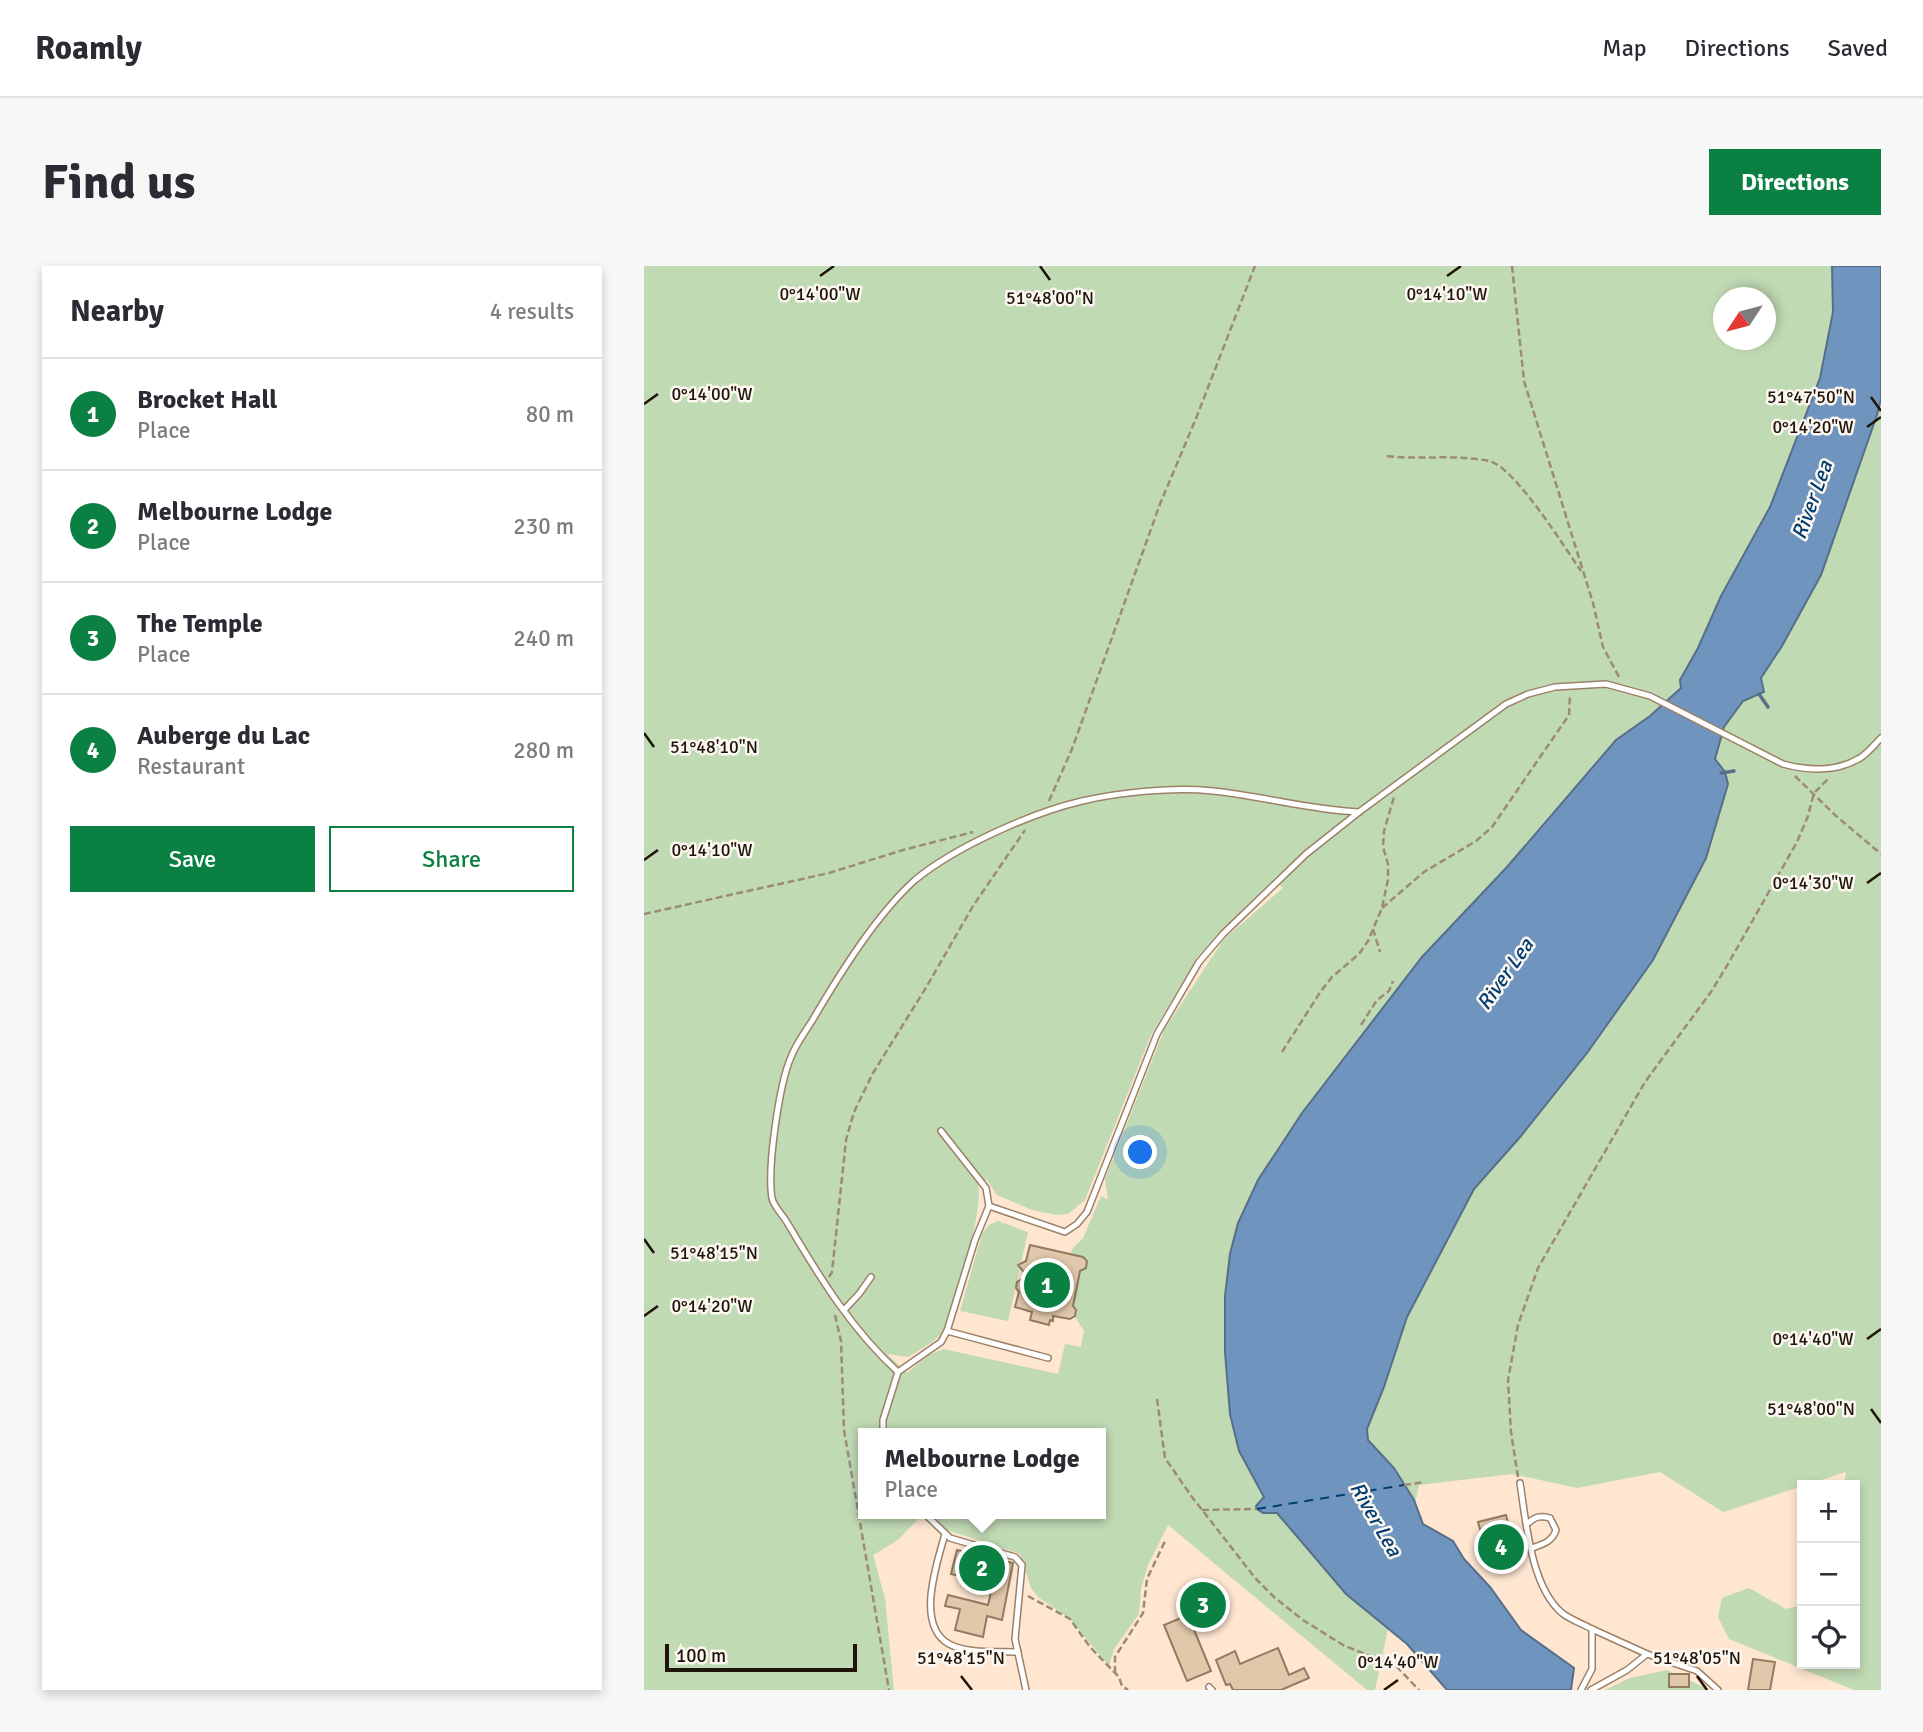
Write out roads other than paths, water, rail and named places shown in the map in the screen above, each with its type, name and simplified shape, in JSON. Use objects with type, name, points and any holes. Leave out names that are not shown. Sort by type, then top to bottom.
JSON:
[{"type":"lane","points":[[989,1206],[1065,1233],[1077,1224],[1087,1212],[1157,1034],[1199,962],[1223,934],[1306,854],[1506,704],[1528,694],[1555,687],[1606,684],[1626,688],[1650,696],[1783,764],[1805,770],[1829,769],[1860,758],[1881,738]]},
{"type":"lane","points":[[898,1372],[876,1352],[824,1285],[772,1201],[777,1117],[791,1057],[833,985],[892,905],[916,880],[963,848],[1034,817],[1081,801],[1138,792],[1211,791],[1327,810],[1359,812]]},
{"type":"lane","points":[[883,1428],[898,1372],[941,1342],[947,1331],[975,1240],[989,1206],[986,1188],[941,1131]]},
{"type":"lane","points":[[844,1310],[871,1277]]},
{"type":"lane","points":[[947,1331],[1048,1358]]},
{"type":"lane","points":[[1520,1483],[1543,1589],[1562,1614],[1647,1654],[1697,1671],[1718,1690]]},
{"type":"lane","points":[[1527,1524],[1536,1517],[1543,1516],[1550,1518],[1556,1530],[1554,1537],[1548,1542],[1532,1548]]},
{"type":"lane","points":[[930,1519],[950,1538],[1015,1557],[1022,1565],[1015,1639],[1026,1690]]},
{"type":"lane","points":[[945,1534],[931,1593],[931,1621],[936,1634],[950,1644],[969,1649],[1018,1652]]},
{"type":"lane","points":[[1581,1690],[1592,1668],[1592,1629]]},
{"type":"lane","points":[[1591,1690],[1627,1670],[1647,1654]]},
{"type":"water","name":"River Lea","points":[[1832,266],[1881,266],[1881,399],[1821,575],[1761,678],[1764,692],[1743,701],[1724,727],[1715,759],[1725,772],[1728,784],[1706,858],[1653,960],[1587,1053],[1521,1136],[1474,1189],[1407,1317],[1367,1429],[1368,1440],[1394,1468],[1414,1500],[1423,1524],[1453,1541],[1464,1559],[1490,1587],[1521,1630],[1574,1668],[1571,1690],[1447,1690],[1407,1644],[1346,1594],[1277,1513],[1263,1513],[1257,1509],[1256,1506],[1264,1497],[1239,1451],[1230,1414],[1225,1352],[1225,1296],[1230,1254],[1238,1223],[1258,1180],[1302,1113],[1422,957],[1507,867],[1616,740],[1650,716],[1681,688],[1680,680],[1698,648],[1721,596],[1770,507],[1820,378],[1833,312]]},
{"type":"waterway","points":[[1759,694],[1768,707]]},
{"type":"waterway","points":[[1721,773],[1734,771]]},
{"type":"place","name":"Brocket Hall","points":[[1047,1285]]},
{"type":"place","name":"Auberge du Lac","points":[[1501,1547]]},
{"type":"place","name":"Melbourne Lodge","points":[[982,1568]]},
{"type":"place","name":"The Temple","points":[[1203,1605]]}]
